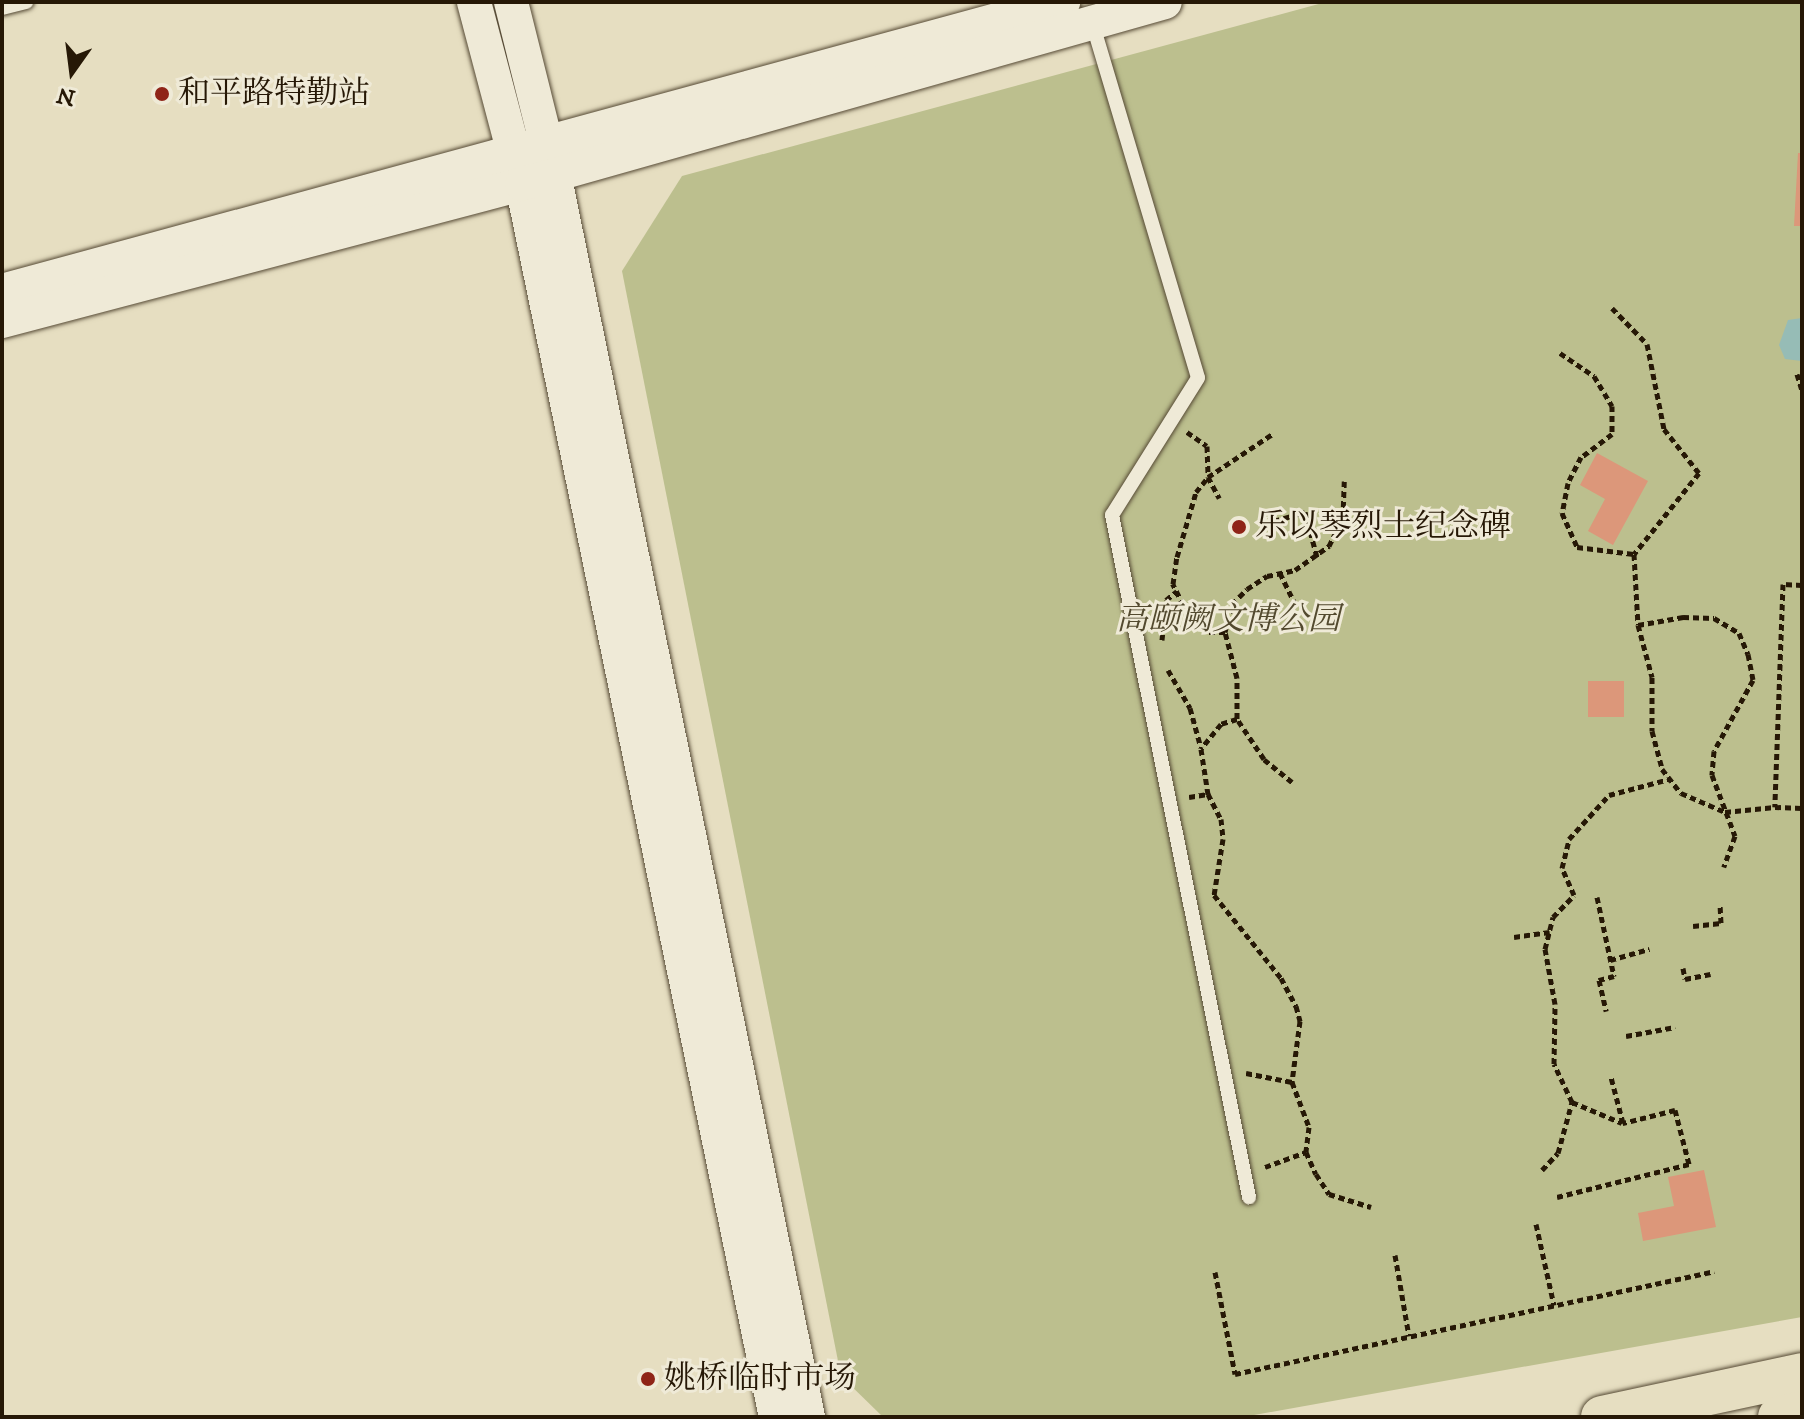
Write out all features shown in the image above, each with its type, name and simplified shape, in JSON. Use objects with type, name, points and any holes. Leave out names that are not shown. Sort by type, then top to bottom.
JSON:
[{"type":"main road","points":[[1602,1417],[1802,1374]]},
{"type":"main road","points":[[1779,1417],[1802,1412]]},
{"type":"street","points":[[474,2],[533,164],[808,1417]]},
{"type":"street","points":[[511,2],[533,164],[776,1417]]},
{"type":"street","points":[[2,321],[533,164],[1063,2]]},
{"type":"street","points":[[2,291],[533,164],[1165,2]]},
{"type":"lane","points":[[2,8],[26,2]]},
{"type":"lane","points":[[1092,22],[1198,378],[1112,515],[1249,1197]]},
{"type":"path","points":[[1612,308],[1647,344],[1664,429],[1699,473],[1678,493],[1634,554],[1638,625],[1652,677],[1652,731],[1669,779],[1681,793],[1725,812],[1802,808]]},
{"type":"path","points":[[1560,353],[1594,376],[1612,406],[1612,434],[1581,457],[1568,483],[1562,513],[1577,547],[1634,554]]},
{"type":"path","points":[[1797,374],[1802,390]]},
{"type":"path","points":[[1173,422],[1207,446],[1208,477],[1219,498]]},
{"type":"path","points":[[1225,632],[1206,632],[1188,614],[1177,591],[1177,557],[1188,510],[1208,477],[1274,433]]},
{"type":"path","points":[[1292,782],[1264,759],[1237,719],[1237,678],[1225,632],[1232,604],[1257,582],[1317,557],[1343,517],[1344,481]]},
{"type":"path","points":[[1274,521],[1305,512],[1317,557]]},
{"type":"path","points":[[1280,573],[1297,608]]},
{"type":"path","points":[[1775,807],[1783,584],[1802,585]]},
{"type":"path","points":[[1164,652],[1163,613],[1166,600],[1177,591]]},
{"type":"path","points":[[1638,625],[1683,617],[1714,618],[1739,633],[1753,680],[1714,751],[1712,775],[1735,836],[1724,867]]},
{"type":"path","points":[[1165,663],[1190,708],[1201,749],[1204,780],[1221,819],[1223,839],[1214,895],[1281,978],[1296,1006],[1300,1021],[1292,1082],[1309,1127],[1306,1152],[1329,1194],[1371,1207]]},
{"type":"path","points":[[1201,749],[1221,724],[1237,719]]},
{"type":"path","points":[[1542,1170],[1558,1153],[1572,1102],[1554,1064],[1555,1004],[1545,949],[1553,917],[1574,895],[1562,868],[1569,839],[1609,795],[1669,779]]},
{"type":"path","points":[[1597,897],[1614,976],[1599,980],[1606,1011]]},
{"type":"path","points":[[1693,926],[1721,923],[1720,906]]},
{"type":"path","points":[[1514,937],[1550,932]]},
{"type":"path","points":[[1610,960],[1649,949]]},
{"type":"path","points":[[1683,968],[1685,979],[1711,974]]},
{"type":"path","points":[[1626,1036],[1675,1027]]},
{"type":"path","points":[[1223,1068],[1292,1082]]},
{"type":"path","points":[[1611,1077],[1623,1123]]},
{"type":"path","points":[[1557,1197],[1689,1164],[1675,1110],[1623,1123],[1572,1102]]},
{"type":"path","points":[[1244,1175],[1306,1152]]},
{"type":"path","points":[[1536,1224],[1554,1305]]},
{"type":"path","points":[[1395,1255],[1409,1336]]},
{"type":"path","points":[[1215,1272],[1235,1374],[1714,1271]]},
{"type":"green space","name":"高颐阙文博公园","points":[[1326,2],[1802,2],[1802,1317],[1243,1417],[883,1417],[841,1376],[622,271],[682,176]]},
{"type":"water","points":[[1802,318],[1802,361],[1785,359],[1779,345],[1788,320]]},
{"type":"building","points":[[1798,153],[1802,153],[1802,226],[1794,226]]},
{"type":"building","points":[[1597,453],[1648,481],[1613,545],[1588,531],[1605,499],[1580,485]]},
{"type":"building","points":[[1588,681],[1624,681],[1624,717],[1588,717]]},
{"type":"building","points":[[1704,1170],[1716,1227],[1643,1241],[1638,1213],[1674,1206],[1668,1177]]},
{"type":"place","name":"和平路特勤站","points":[[162,94]]},
{"type":"place","name":"乐以琴烈士纪念碑","points":[[1239,527]]},
{"type":"place","name":"姚桥临时市场","points":[[648,1379]]}]
